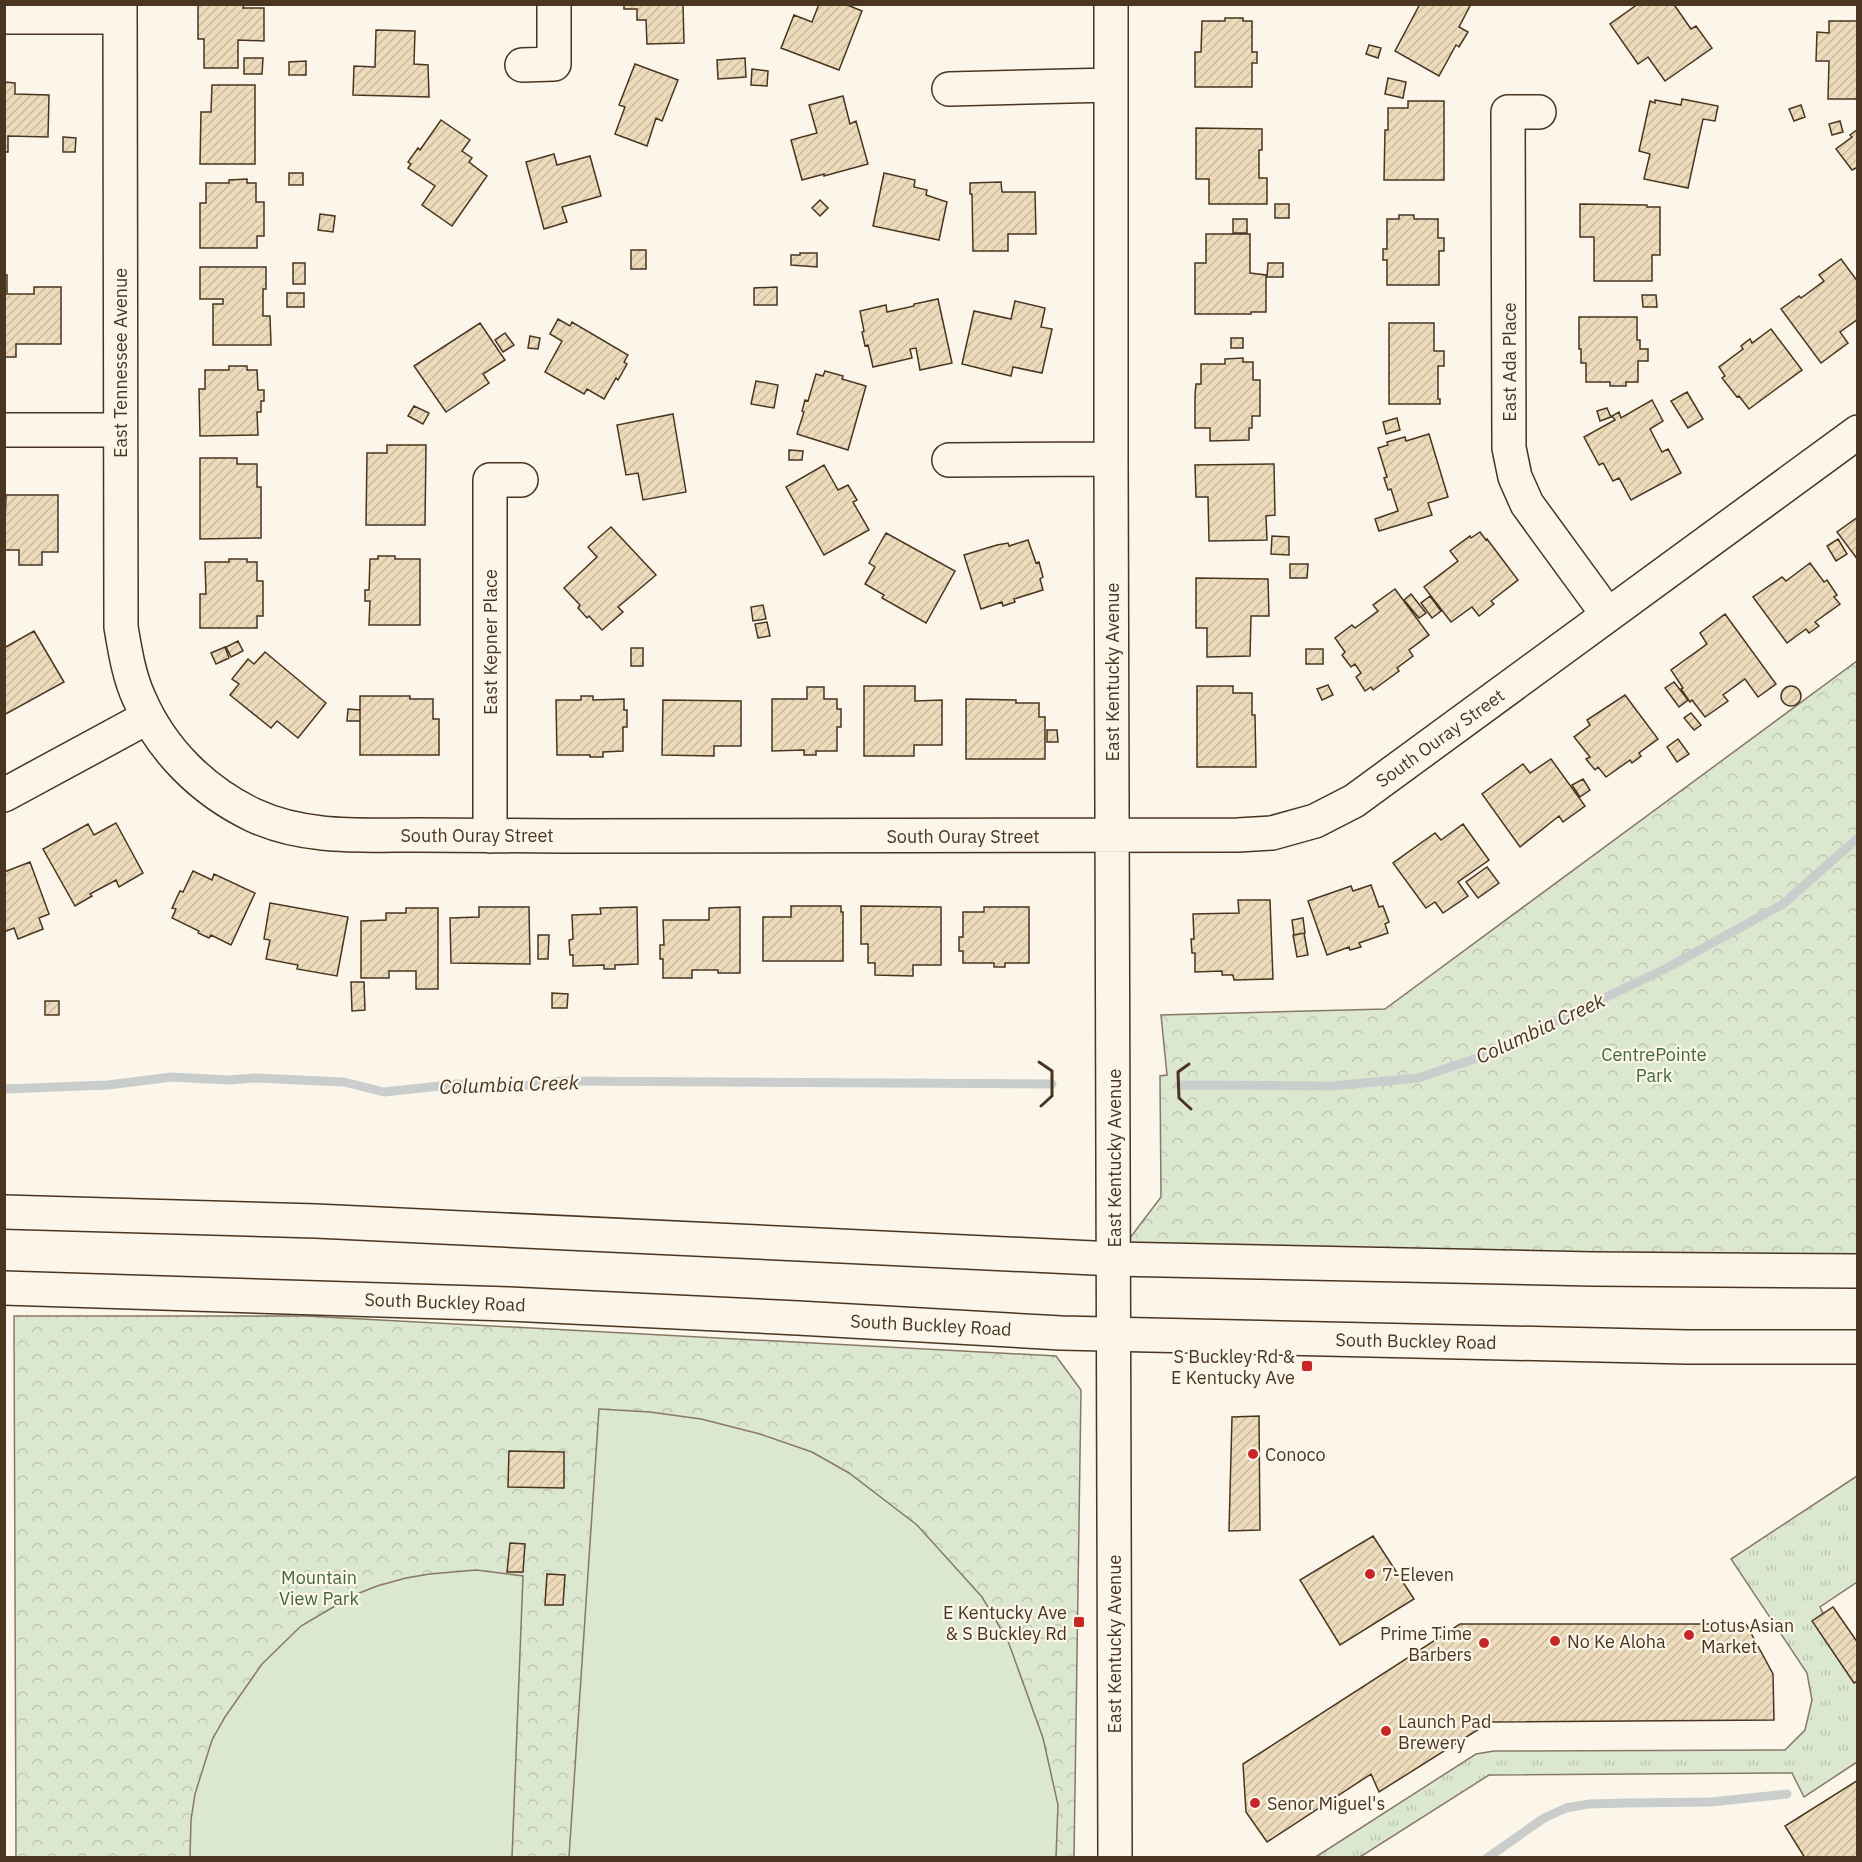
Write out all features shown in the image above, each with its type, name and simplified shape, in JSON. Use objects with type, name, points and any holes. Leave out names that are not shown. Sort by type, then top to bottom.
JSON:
[{"type":"street","points":[[522,65],[554,64],[554,4]]},
{"type":"street","name":"East Kentucky Avenue","points":[[1111,4],[1115,1857]]},
{"type":"street","points":[[4,18],[120,11]]},
{"type":"street","name":"East Tennessee Avenue","points":[[120,11],[121,627],[127,662],[138,696],[148,717]]},
{"type":"street","points":[[950,89],[1111,86]]},
{"type":"street","name":"East Ada Place","points":[[1539,112],[1508,112],[1509,448],[1515,477],[1527,504],[1608,615]]},
{"type":"street","points":[[4,430],[120,430]]},
{"type":"street","name":"South Ouray Street","points":[[148,717],[187,770],[224,799],[255,816],[289,828],[324,834],[1113,836],[1272,833],[1315,821],[1354,801],[1857,432]]},
{"type":"street","points":[[949,460],[1111,459]]},
{"type":"street","name":"East Kepner Place","points":[[490,836],[490,480],[522,480]]},
{"type":"street","points":[[4,795],[148,717]]},
{"type":"street","points":[[4,1212],[316,1221],[1114,1259],[1857,1272]]},
{"type":"street","name":"South Buckley Road","points":[[4,1288],[486,1303],[790,1317],[1061,1333],[1688,1347],[1857,1347]]},
{"type":"green space","name":"CentrePointe Park","points":[[1857,661],[1857,1271],[1114,1259],[1161,1197],[1160,1076],[1167,1075],[1161,1015],[1385,1009]]},
{"type":"green space","name":"Mountain View Park","points":[[14,1316],[306,1316],[1056,1356],[1081,1390],[1074,1857],[16,1857]]},
{"type":"green space","points":[[599,1409],[650,1412],[701,1419],[760,1434],[812,1452],[849,1473],[917,1525],[982,1597],[1008,1641],[1043,1738],[1058,1805],[1056,1857],[569,1857]]},
{"type":"green space","points":[[1857,1476],[1857,1582],[1820,1607],[1857,1680],[1857,1762],[1804,1797],[1792,1773],[1489,1775],[1360,1857],[1314,1858],[1476,1754],[1494,1751],[1785,1750],[1805,1730],[1812,1700],[1807,1673],[1731,1559]]},
{"type":"green space","points":[[476,1570],[523,1576],[512,1857],[190,1857],[191,1820],[195,1794],[212,1740],[262,1664],[301,1626],[352,1596],[406,1578]]},
{"type":"building","points":[[198,4],[244,4],[243,8],[264,8],[264,41],[238,40],[238,68],[204,68],[204,39],[198,39]]},
{"type":"building","points":[[624,4],[683,4],[684,43],[647,44],[646,20],[637,20],[637,9],[624,9]]},
{"type":"building","points":[[819,4],[845,4],[862,11],[839,70],[781,48],[794,15],[812,22]]},
{"type":"building","points":[[1420,4],[1471,4],[1459,27],[1468,32],[1459,47],[1456,45],[1439,76],[1395,51]]},
{"type":"building","points":[[1638,4],[1677,4],[1675,6],[1691,29],[1696,26],[1712,48],[1665,81],[1648,57],[1638,64],[1610,24]]},
{"type":"building","points":[[1225,18],[1243,18],[1243,21],[1252,21],[1252,52],[1257,52],[1257,63],[1252,63],[1252,87],[1195,87],[1195,52],[1201,52],[1202,21],[1225,21]]},
{"type":"building","points":[[1829,21],[1858,21],[1858,99],[1828,99],[1829,61],[1816,61],[1817,32],[1829,33]]},
{"type":"building","points":[[376,30],[415,31],[414,64],[428,65],[429,97],[353,95],[354,66],[375,67]]},
{"type":"building","points":[[1369,45],[1381,48],[1378,58],[1366,54]]},
{"type":"building","points":[[244,58],[263,58],[262,74],[244,74]]},
{"type":"building","points":[[745,58],[746,77],[718,79],[717,60]]},
{"type":"building","points":[[306,61],[306,75],[289,75],[289,62]]},
{"type":"building","points":[[635,64],[678,80],[662,121],[656,118],[647,146],[615,134],[625,107],[619,105]]},
{"type":"building","points":[[752,69],[768,71],[767,86],[751,85]]},
{"type":"building","points":[[1388,78],[1406,82],[1403,98],[1385,94]]},
{"type":"building","points":[[4,82],[15,83],[15,94],[49,95],[48,137],[8,136],[8,152],[4,152]]},
{"type":"building","points":[[212,85],[255,85],[255,164],[200,164],[201,112],[211,112]]},
{"type":"building","points":[[843,96],[850,124],[856,121],[868,164],[802,180],[791,140],[817,133],[809,105]]},
{"type":"building","points":[[1682,99],[1718,106],[1715,121],[1703,119],[1688,188],[1644,179],[1650,154],[1639,151],[1650,101],[1681,105]]},
{"type":"building","points":[[1408,101],[1444,101],[1444,180],[1384,180],[1388,108],[1408,108]]},
{"type":"building","points":[[1801,105],[1805,117],[1794,121],[1789,109]]},
{"type":"building","points":[[441,120],[470,140],[462,151],[472,158],[469,162],[487,176],[452,226],[422,205],[435,186],[408,168],[411,164],[408,162],[418,148],[420,150]]},
{"type":"building","points":[[1840,121],[1843,132],[1832,135],[1829,124]]},
{"type":"building","points":[[1196,128],[1262,129],[1259,178],[1267,178],[1267,204],[1209,204],[1209,179],[1196,179]]},
{"type":"building","points":[[1858,129],[1858,167],[1852,170],[1836,149],[1852,137],[1850,135]]},
{"type":"building","points":[[63,137],[76,138],[75,152],[63,152]]},
{"type":"building","points":[[554,154],[557,165],[590,156],[601,196],[562,207],[567,222],[544,229],[526,162]]},
{"type":"building","points":[[289,173],[303,173],[303,185],[289,185]]},
{"type":"building","points":[[884,173],[915,180],[914,187],[927,190],[926,195],[947,202],[939,240],[873,226]]},
{"type":"building","points":[[247,179],[247,183],[256,183],[256,202],[264,202],[264,236],[257,236],[257,248],[200,248],[200,203],[206,203],[206,183],[229,183],[229,180]]},
{"type":"building","points":[[1001,182],[1002,192],[1035,192],[1036,234],[1008,234],[1008,251],[973,251],[970,183]]},
{"type":"building","points":[[820,200],[828,208],[820,216],[812,208]]},
{"type":"building","points":[[1275,204],[1289,204],[1289,218],[1275,218]]},
{"type":"building","points":[[1580,204],[1660,207],[1660,255],[1652,255],[1652,281],[1594,281],[1594,237],[1580,237]]},
{"type":"building","points":[[320,214],[335,216],[333,232],[318,230]]},
{"type":"building","points":[[1399,215],[1414,215],[1414,219],[1438,219],[1438,238],[1444,238],[1444,251],[1439,251],[1439,285],[1387,285],[1387,260],[1383,260],[1383,249],[1387,249],[1387,219],[1399,219]]},
{"type":"building","points":[[1233,219],[1247,219],[1247,233],[1233,233]]},
{"type":"building","points":[[1206,234],[1250,234],[1250,273],[1266,275],[1266,312],[1195,314],[1195,263],[1206,263]]},
{"type":"building","points":[[631,250],[646,250],[646,269],[631,269]]},
{"type":"building","points":[[800,253],[817,253],[817,267],[791,265],[791,255],[800,255]]},
{"type":"building","points":[[1841,259],[1858,282],[1858,319],[1840,332],[1848,343],[1821,363],[1781,309],[1824,281],[1819,275]]},
{"type":"building","points":[[293,263],[305,263],[305,284],[293,284]]},
{"type":"building","points":[[1268,263],[1283,263],[1283,277],[1267,277]]},
{"type":"building","points":[[200,267],[266,267],[263,316],[270,316],[271,345],[213,345],[213,304],[223,304],[223,299],[200,299]]},
{"type":"building","points":[[4,275],[7,275],[7,294],[34,294],[34,287],[61,287],[61,344],[16,344],[16,357],[4,357]]},
{"type":"building","points":[[777,287],[777,305],[754,305],[754,288]]},
{"type":"building","points":[[287,293],[304,293],[304,307],[287,307]]},
{"type":"building","points":[[1642,295],[1656,295],[1657,307],[1643,307]]},
{"type":"building","points":[[938,299],[952,363],[920,370],[916,348],[910,349],[912,358],[873,367],[868,345],[865,346],[860,311],[886,305],[887,312]]},
{"type":"building","points":[[1015,301],[1045,308],[1041,327],[1052,329],[1042,373],[1013,367],[1011,376],[962,364],[974,311],[1011,319]]},
{"type":"building","points":[[1579,317],[1637,317],[1637,340],[1640,340],[1640,349],[1648,349],[1648,361],[1638,361],[1638,382],[1626,382],[1626,386],[1610,386],[1610,382],[1586,382],[1586,363],[1581,363],[1581,349],[1579,349]]},
{"type":"building","points":[[558,319],[570,326],[572,322],[628,355],[624,362],[627,364],[604,399],[587,389],[584,394],[545,372],[562,341],[550,334]]},
{"type":"building","points":[[480,323],[505,360],[483,374],[489,383],[446,412],[414,366]]},
{"type":"building","points":[[1389,323],[1434,323],[1434,351],[1444,351],[1444,366],[1438,366],[1440,404],[1389,404]]},
{"type":"building","points":[[1771,329],[1802,370],[1749,409],[1722,378],[1725,376],[1719,367],[1743,349],[1741,346],[1750,339],[1752,343]]},
{"type":"building","points":[[505,333],[514,345],[503,352],[495,340]]},
{"type":"building","points":[[530,336],[540,338],[538,349],[528,348]]},
{"type":"building","points":[[1231,338],[1243,338],[1243,348],[1231,348]]},
{"type":"building","points":[[1243,358],[1243,362],[1253,362],[1253,380],[1260,380],[1260,416],[1252,416],[1249,440],[1210,441],[1210,428],[1195,428],[1196,384],[1201,384],[1201,364],[1225,364],[1225,359]]},
{"type":"building","points":[[229,366],[247,366],[247,370],[257,370],[258,390],[264,390],[261,412],[257,412],[258,435],[200,436],[199,389],[205,389],[205,370],[229,370]]},
{"type":"building","points":[[825,371],[866,386],[848,450],[797,434],[805,400],[808,401],[816,374],[823,376]]},
{"type":"building","points":[[756,381],[778,385],[774,408],[751,404]]},
{"type":"building","points":[[1687,392],[1703,419],[1688,428],[1671,401]]},
{"type":"building","points":[[1652,400],[1663,421],[1650,429],[1662,452],[1668,449],[1681,473],[1631,500],[1619,478],[1613,481],[1603,463],[1599,465],[1584,437],[1615,420],[1612,416],[1619,412],[1621,418]]},
{"type":"building","points":[[414,406],[429,413],[423,424],[408,416]]},
{"type":"building","points":[[1607,408],[1611,417],[1600,421],[1597,411]]},
{"type":"building","points":[[673,414],[686,492],[643,500],[638,473],[626,475],[617,425]]},
{"type":"building","points":[[1397,418],[1400,430],[1386,434],[1383,422]]},
{"type":"building","points":[[1429,434],[1448,497],[1428,503],[1432,515],[1379,531],[1375,519],[1398,511],[1391,489],[1388,490],[1384,478],[1387,477],[1378,448],[1388,445],[1387,442],[1405,437],[1406,441]]},
{"type":"building","points":[[387,445],[426,445],[425,525],[366,525],[367,453],[387,453]]},
{"type":"building","points":[[789,450],[803,451],[802,460],[789,460]]},
{"type":"building","points":[[200,458],[237,458],[237,464],[257,464],[257,487],[261,487],[261,538],[200,539]]},
{"type":"building","points":[[1274,464],[1275,515],[1266,516],[1267,540],[1209,541],[1208,497],[1196,497],[1195,465]]},
{"type":"building","points":[[824,465],[838,490],[848,485],[857,500],[853,502],[869,530],[824,555],[786,487]]},
{"type":"building","points":[[6,495],[58,495],[58,552],[42,552],[42,565],[19,565],[19,550],[4,550]]},
{"type":"building","points":[[1858,517],[1858,560],[1837,532]]},
{"type":"building","points":[[611,527],[656,575],[618,607],[623,612],[602,630],[589,616],[587,618],[578,608],[580,605],[564,588],[597,557],[588,547]]},
{"type":"building","points":[[1480,532],[1518,580],[1491,601],[1494,604],[1479,616],[1472,607],[1451,622],[1424,587],[1458,561],[1450,551],[1470,536],[1471,538]]},
{"type":"building","points":[[886,533],[955,571],[926,623],[882,598],[884,595],[865,584],[875,567],[869,563]]},
{"type":"building","points":[[1272,536],[1289,537],[1289,555],[1271,554]]},
{"type":"building","points":[[1838,539],[1847,554],[1836,561],[1827,546]]},
{"type":"building","points":[[1028,540],[1036,563],[1039,562],[1043,577],[1040,579],[1043,590],[1014,599],[1015,602],[1003,606],[1002,602],[981,609],[964,555],[997,545],[1008,543],[1009,546]]},
{"type":"building","points":[[378,556],[420,559],[420,625],[369,625],[370,601],[365,601],[365,590],[369,590],[370,559],[378,559]]},
{"type":"building","points":[[229,559],[247,559],[247,562],[257,562],[257,581],[263,581],[263,616],[257,616],[257,628],[200,628],[200,594],[206,594],[205,562],[229,562]]},
{"type":"building","points":[[1810,563],[1824,582],[1827,580],[1837,595],[1834,597],[1840,604],[1815,622],[1819,626],[1809,633],[1806,629],[1787,643],[1753,597],[1782,577],[1786,581]]},
{"type":"building","points":[[1290,564],[1308,564],[1307,578],[1290,578]]},
{"type":"building","points":[[1196,578],[1268,579],[1269,616],[1251,616],[1250,656],[1207,657],[1207,628],[1196,628]]},
{"type":"building","points":[[1395,589],[1429,635],[1409,650],[1413,656],[1397,668],[1399,671],[1373,690],[1371,687],[1365,691],[1356,677],[1361,673],[1355,664],[1351,667],[1342,655],[1345,652],[1335,638],[1352,625],[1355,628],[1378,611],[1373,605]]},
{"type":"building","points":[[1411,594],[1426,613],[1419,618],[1404,600]]},
{"type":"building","points":[[1430,596],[1441,611],[1432,618],[1421,603]]},
{"type":"building","points":[[763,605],[766,619],[753,621],[751,607]]},
{"type":"building","points":[[1725,614],[1776,684],[1758,697],[1745,679],[1723,695],[1728,701],[1705,717],[1692,700],[1690,702],[1671,670],[1707,644],[1700,633]]},
{"type":"building","points":[[767,622],[770,636],[758,638],[755,624]]},
{"type":"building","points":[[34,631],[64,682],[4,715],[4,648]]},
{"type":"building","points":[[238,641],[243,651],[231,657],[226,647]]},
{"type":"building","points":[[225,647],[229,658],[216,664],[211,653]]},
{"type":"building","points":[[631,648],[643,648],[643,666],[631,666]]},
{"type":"building","points":[[1306,649],[1323,649],[1323,664],[1306,664]]},
{"type":"building","points":[[265,652],[326,703],[298,738],[277,721],[271,728],[230,695],[239,684],[232,679],[248,659],[254,664]]},
{"type":"building","points":[[1674,682],[1688,700],[1679,707],[1665,688]]},
{"type":"building","points":[[1328,685],[1333,695],[1322,700],[1317,689]]},
{"type":"building","points":[[864,686],[915,686],[915,701],[942,700],[942,745],[914,745],[914,756],[864,756]]},
{"type":"building","points":[[1197,686],[1233,686],[1233,693],[1252,693],[1252,715],[1255,715],[1256,767],[1197,767]]},
{"type":"building","points":[[1791,686],[1798,689],[1801,696],[1798,703],[1791,706],[1784,703],[1781,696],[1784,689]]},
{"type":"building","points":[[807,687],[824,687],[824,699],[837,699],[837,709],[841,709],[841,727],[837,727],[837,751],[816,751],[816,755],[804,755],[804,750],[772,751],[772,699],[807,699]]},
{"type":"building","points":[[1625,695],[1658,739],[1639,753],[1641,756],[1632,763],[1630,760],[1606,777],[1598,767],[1595,770],[1586,759],[1590,757],[1574,737],[1590,725],[1587,720]]},
{"type":"building","points":[[360,696],[410,696],[410,699],[433,699],[433,719],[439,719],[439,755],[360,755]]},
{"type":"building","points":[[581,696],[593,696],[593,700],[624,699],[624,710],[627,710],[627,727],[623,727],[623,751],[603,752],[603,757],[557,755],[556,700],[581,700]]},
{"type":"building","points":[[966,699],[1039,703],[1039,717],[1045,717],[1045,759],[966,759]]},
{"type":"building","points":[[663,700],[741,701],[741,746],[714,746],[714,756],[662,755]]},
{"type":"building","points":[[348,709],[360,710],[360,721],[347,721]]},
{"type":"building","points":[[1691,713],[1701,725],[1694,730],[1684,718]]},
{"type":"building","points":[[1047,730],[1057,730],[1058,742],[1047,742]]},
{"type":"building","points":[[1678,739],[1689,754],[1677,762],[1667,747]]},
{"type":"building","points":[[1551,759],[1585,806],[1563,822],[1559,816],[1520,847],[1482,794],[1523,764],[1530,773]]},
{"type":"building","points":[[1583,779],[1590,790],[1580,797],[1572,785]]},
{"type":"building","points":[[116,823],[143,873],[119,887],[116,880],[90,894],[92,896],[75,906],[43,849],[88,824],[94,835]]},
{"type":"building","points":[[1463,824],[1489,860],[1458,882],[1468,896],[1443,913],[1435,902],[1426,908],[1393,863],[1435,833],[1441,840]]},
{"type":"building","points":[[30,862],[49,914],[39,918],[43,929],[18,939],[14,928],[4,932],[4,872]]},
{"type":"building","points":[[1487,867],[1499,883],[1478,898],[1466,882]]},
{"type":"building","points":[[193,871],[212,880],[214,874],[255,893],[231,945],[211,935],[209,938],[198,933],[199,931],[172,918],[176,909],[172,908]]},
{"type":"building","points":[[1371,885],[1379,907],[1383,906],[1389,922],[1385,924],[1388,933],[1359,943],[1361,947],[1350,950],[1349,947],[1327,955],[1308,901],[1351,886],[1353,891]]},
{"type":"building","points":[[1238,900],[1270,900],[1273,979],[1234,980],[1233,975],[1222,975],[1222,971],[1195,972],[1195,953],[1192,953],[1191,939],[1194,939],[1193,914],[1239,913]]},
{"type":"building","points":[[270,903],[348,917],[337,976],[297,969],[298,965],[266,959],[270,940],[264,939]]},
{"type":"building","points":[[791,906],[841,906],[843,961],[763,961],[763,917],[791,917]]},
{"type":"building","points":[[861,906],[941,907],[941,965],[913,965],[913,976],[875,975],[875,963],[868,963],[868,944],[861,944]]},
{"type":"building","points":[[479,907],[529,907],[530,964],[451,963],[450,918],[479,917]]},
{"type":"building","points":[[637,907],[638,964],[615,965],[615,969],[604,969],[604,965],[573,966],[569,940],[573,939],[572,915],[601,914],[600,908]]},
{"type":"building","points":[[740,907],[740,973],[692,970],[692,978],[663,978],[660,945],[664,945],[663,920],[709,920],[709,908]]},
{"type":"building","points":[[984,907],[1029,907],[1029,963],[1005,963],[1005,967],[994,967],[994,963],[963,963],[963,951],[959,951],[959,937],[963,937],[963,912],[984,912]]},
{"type":"building","points":[[406,908],[438,908],[438,989],[416,989],[416,971],[389,971],[389,978],[361,978],[361,921],[386,920],[386,913],[406,913]]},
{"type":"building","points":[[1303,918],[1305,933],[1294,935],[1292,920]]},
{"type":"building","points":[[1304,933],[1308,955],[1297,957],[1293,935]]},
{"type":"building","points":[[538,935],[549,935],[548,959],[538,959]]},
{"type":"building","points":[[351,982],[364,982],[365,1010],[352,1011]]},
{"type":"building","points":[[552,993],[568,994],[567,1008],[552,1008]]},
{"type":"building","points":[[45,1001],[59,1001],[59,1015],[45,1015]]},
{"type":"building","points":[[1259,1416],[1260,1530],[1229,1531],[1232,1417]]},
{"type":"building","points":[[509,1451],[564,1452],[564,1488],[508,1487]]},
{"type":"building","points":[[1373,1536],[1414,1599],[1340,1645],[1300,1580]]},
{"type":"building","points":[[510,1543],[525,1544],[523,1572],[507,1572]]},
{"type":"building","points":[[547,1574],[565,1575],[563,1605],[545,1605]]},
{"type":"building","points":[[1833,1607],[1858,1643],[1858,1681],[1854,1683],[1812,1621]]},
{"type":"building","name":"Launch Pad Brewery","points":[[1460,1624],[1746,1624],[1773,1674],[1774,1720],[1490,1722],[1379,1792],[1371,1774],[1267,1842],[1246,1812],[1243,1764]]},
{"type":"building","points":[[1858,1780],[1858,1858],[1805,1858],[1785,1826]]},
{"type":"waterway","name":"Columbia Creek","points":[[1179,1085],[1332,1086],[1418,1078],[1483,1056],[1665,969],[1783,904],[1858,838]]},
{"type":"waterway","name":"Columbia Creek","points":[[4,1089],[108,1085],[172,1077],[344,1082],[384,1092],[458,1084],[483,1088],[506,1088],[560,1081],[1052,1084]]},
{"type":"waterway","points":[[1487,1858],[1544,1818],[1566,1808],[1589,1804],[1711,1802],[1787,1794]]},
{"type":"wall","points":[[1039,1062],[1052,1071],[1052,1096],[1041,1106]]},
{"type":"wall","points":[[1189,1064],[1178,1072],[1179,1098],[1191,1109]]},
{"type":"place","name":"S Buckley Rd & E Kentucky Ave","points":[[1307,1366]]},
{"type":"place","name":"Conoco","points":[[1253,1454]]},
{"type":"place","name":"7-Eleven","points":[[1370,1574]]},
{"type":"place","name":"E Kentucky Ave & S Buckley Rd","points":[[1079,1622]]},
{"type":"place","name":"Lotus Asian Market","points":[[1689,1635]]},
{"type":"place","name":"No Ke Aloha","points":[[1555,1641]]},
{"type":"place","name":"Prime Time Barbers","points":[[1484,1643]]},
{"type":"place","name":"Launch Pad Brewery","points":[[1386,1731]]},
{"type":"place","name":"Senor Miguel's","points":[[1255,1803]]}]
